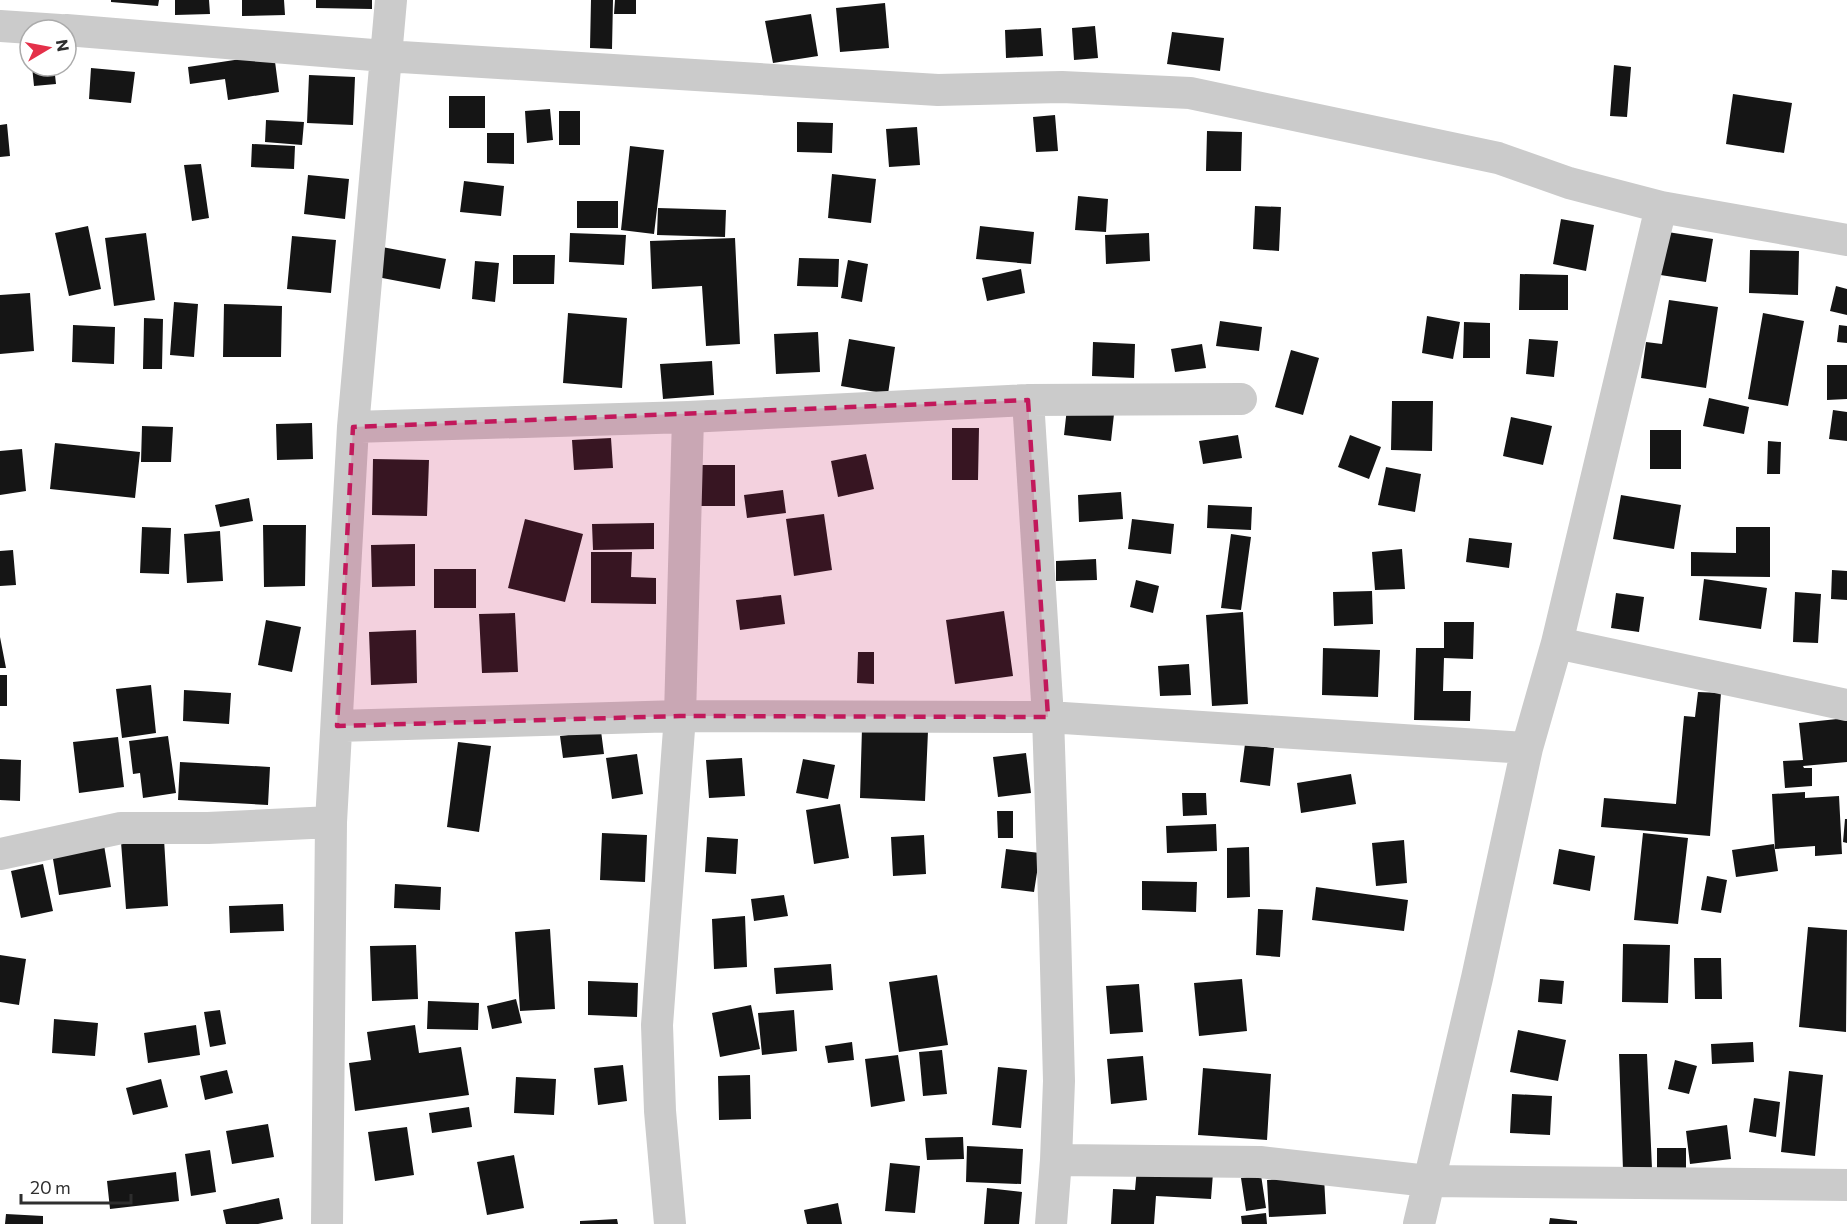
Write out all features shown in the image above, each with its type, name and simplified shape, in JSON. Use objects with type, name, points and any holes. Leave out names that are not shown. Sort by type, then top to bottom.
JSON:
[{"type":"street","points":[[327,1224],[331,822],[353,426],[391,0]]},
{"type":"street","points":[[0,26],[18,27]]},
{"type":"street","points":[[78,31],[385,56],[938,90],[1062,87],[1190,93],[1498,158],[1569,183],[1661,207],[1847,240]]},
{"type":"street","points":[[1419,1224],[1477,978],[1527,748],[1557,643],[1661,207]]},
{"type":"street","points":[[353,426],[688,417],[1028,400],[1241,399]]},
{"type":"street","points":[[1028,400],[1048,717],[1059,1081],[1051,1224]]},
{"type":"street","points":[[670,1224],[660,1110],[657,1026],[680,716],[688,417]]},
{"type":"street","points":[[1557,643],[1847,705]]},
{"type":"street","points":[[337,726],[680,716],[1048,717],[1527,748]]},
{"type":"street","points":[[0,854],[121,828],[208,828],[331,822]]},
{"type":"street","points":[[1056,1160],[1260,1162],[1428,1181],[1847,1185]]},
{"type":"highlighted area","points":[[1028,400],[1048,717],[680,716],[337,726],[353,427]]},
{"type":"building","points":[[111,0],[159,0],[158,6],[111,2]]},
{"type":"building","points":[[175,0],[209,0],[210,14],[175,15]]},
{"type":"building","points":[[242,0],[284,0],[285,15],[242,16]]},
{"type":"building","points":[[316,0],[372,0],[372,9],[316,8]]},
{"type":"building","points":[[591,0],[613,0],[612,49],[590,48]]},
{"type":"building","points":[[615,0],[636,0],[636,14],[614,14]]},
{"type":"building","points":[[885,3],[889,48],[840,52],[836,8]]},
{"type":"building","points":[[811,14],[818,56],[773,63],[765,21]]},
{"type":"building","points":[[1095,26],[1098,58],[1074,60],[1072,28]]},
{"type":"building","points":[[1041,28],[1043,56],[1006,58],[1005,30]]},
{"type":"building","points":[[1172,32],[1224,38],[1220,71],[1167,64]]},
{"type":"building","points":[[274,54],[279,92],[228,100],[225,79],[190,84],[188,67]]},
{"type":"building","points":[[1614,65],[1631,67],[1627,117],[1610,116]]},
{"type":"building","points":[[91,68],[135,72],[131,103],[89,99]]},
{"type":"building","points":[[309,75],[355,77],[353,125],[307,123]]},
{"type":"building","points":[[33,78],[55,78],[56,84],[34,86]]},
{"type":"building","points":[[1733,94],[1792,103],[1784,153],[1726,144]]},
{"type":"building","points":[[449,96],[485,96],[485,128],[449,128]]},
{"type":"building","points":[[550,109],[553,140],[527,143],[525,111]]},
{"type":"building","points":[[559,111],[580,111],[580,145],[559,145]]},
{"type":"building","points":[[1055,115],[1058,151],[1036,152],[1033,117]]},
{"type":"building","points":[[266,120],[304,122],[302,145],[265,142]]},
{"type":"building","points":[[797,122],[833,123],[832,153],[797,152]]},
{"type":"building","points":[[7,124],[10,156],[0,157],[0,125]]},
{"type":"building","points":[[917,127],[920,165],[889,167],[886,129]]},
{"type":"building","points":[[1207,131],[1242,132],[1241,171],[1206,171]]},
{"type":"building","points":[[487,133],[514,133],[514,164],[487,163]]},
{"type":"building","points":[[252,144],[295,146],[294,169],[251,167]]},
{"type":"building","points":[[630,146],[664,150],[654,234],[621,230]]},
{"type":"building","points":[[201,164],[209,218],[192,221],[184,165]]},
{"type":"building","points":[[832,174],[876,179],[871,223],[828,218]]},
{"type":"building","points":[[308,175],[349,179],[345,219],[304,214]]},
{"type":"building","points":[[464,181],[504,186],[501,216],[460,212]]},
{"type":"building","points":[[1078,196],[1108,199],[1106,232],[1075,230]]},
{"type":"building","points":[[577,201],[618,201],[618,228],[577,228]]},
{"type":"building","points":[[1255,206],[1281,207],[1279,251],[1253,249]]},
{"type":"building","points":[[658,208],[726,210],[725,237],[657,235]]},
{"type":"building","points":[[1561,219],[1594,225],[1586,271],[1553,264]]},
{"type":"building","points":[[88,226],[101,289],[69,296],[55,233]]},
{"type":"building","points":[[980,226],[1034,232],[1031,264],[976,259]]},
{"type":"building","points":[[1661,231],[1713,239],[1706,282],[1654,274]]},
{"type":"building","points":[[146,233],[155,300],[114,306],[105,238]]},
{"type":"building","points":[[570,233],[626,235],[624,265],[569,262]]},
{"type":"building","points":[[1149,233],[1150,261],[1106,264],[1105,235]]},
{"type":"building","points":[[292,236],[336,240],[331,293],[287,289]]},
{"type":"building","points":[[735,238],[740,344],[706,346],[702,286],[652,289],[650,241]]},
{"type":"building","points":[[382,247],[446,259],[440,289],[377,277]]},
{"type":"building","points":[[1750,250],[1799,251],[1798,295],[1749,293]]},
{"type":"building","points":[[513,255],[555,255],[554,284],[513,284]]},
{"type":"building","points":[[799,258],[839,259],[838,287],[797,286]]},
{"type":"building","points":[[848,260],[868,264],[862,302],[841,298]]},
{"type":"building","points":[[475,261],[499,263],[495,302],[472,299]]},
{"type":"building","points":[[1021,269],[1025,293],[987,301],[982,278]]},
{"type":"building","points":[[1520,274],[1568,275],[1568,310],[1519,310]]},
{"type":"building","points":[[1836,286],[1847,289],[1847,315],[1830,311]]},
{"type":"building","points":[[30,293],[34,351],[0,354],[0,295]]},
{"type":"building","points":[[1669,300],[1718,307],[1706,388],[1641,378],[1646,342],[1662,344]]},
{"type":"building","points":[[174,302],[198,304],[194,357],[170,355]]},
{"type":"building","points":[[224,304],[282,306],[281,357],[223,357]]},
{"type":"building","points":[[568,313],[627,318],[622,388],[563,383]]},
{"type":"building","points":[[1763,313],[1804,321],[1788,406],[1748,399]]},
{"type":"building","points":[[1427,316],[1460,322],[1453,359],[1422,353]]},
{"type":"building","points":[[144,318],[163,319],[162,369],[143,369]]},
{"type":"building","points":[[1220,321],[1262,327],[1259,351],[1216,346]]},
{"type":"building","points":[[1464,322],[1490,323],[1490,358],[1463,358]]},
{"type":"building","points":[[73,325],[115,327],[114,364],[72,362]]},
{"type":"building","points":[[1839,325],[1847,326],[1847,343],[1837,342]]},
{"type":"building","points":[[818,332],[820,372],[776,374],[774,334]]},
{"type":"building","points":[[849,339],[895,347],[888,394],[841,386]]},
{"type":"building","points":[[1529,339],[1558,341],[1554,377],[1526,374]]},
{"type":"building","points":[[1093,342],[1135,344],[1134,378],[1092,376]]},
{"type":"building","points":[[1202,344],[1206,368],[1175,372],[1171,349]]},
{"type":"building","points":[[1291,350],[1319,358],[1303,415],[1275,407]]},
{"type":"building","points":[[712,361],[714,395],[663,399],[660,364]]},
{"type":"building","points":[[1827,365],[1847,365],[1847,399],[1827,400]]},
{"type":"building","points":[[1709,398],[1749,407],[1744,434],[1703,426]]},
{"type":"building","points":[[1392,401],[1433,401],[1432,451],[1391,450]]},
{"type":"building","points":[[1067,408],[1114,414],[1111,441],[1064,435]]},
{"type":"building","points":[[1833,410],[1847,412],[1847,441],[1829,439]]},
{"type":"building","points":[[1511,417],[1552,426],[1543,465],[1503,456]]},
{"type":"building","points":[[312,423],[313,459],[277,460],[276,424]]},
{"type":"building","points":[[142,426],[173,427],[171,462],[141,462]]},
{"type":"building","points":[[952,428],[979,428],[978,480],[952,480]]},
{"type":"building","points":[[1650,430],[1681,430],[1681,469],[1650,469]]},
{"type":"building","points":[[1238,435],[1242,458],[1203,464],[1199,441]]},
{"type":"building","points":[[1350,435],[1381,447],[1369,479],[1338,467]]},
{"type":"building","points":[[611,438],[613,468],[574,470],[572,440]]},
{"type":"building","points":[[1768,441],[1781,442],[1780,474],[1767,474]]},
{"type":"building","points":[[55,443],[140,452],[135,498],[50,489]]},
{"type":"building","points":[[22,449],[26,491],[0,495],[0,451]]},
{"type":"building","points":[[866,454],[874,489],[838,497],[831,461]]},
{"type":"building","points":[[373,459],[429,460],[427,516],[372,515]]},
{"type":"building","points":[[701,465],[735,465],[735,506],[701,506]]},
{"type":"building","points":[[1386,467],[1421,474],[1415,512],[1378,505]]},
{"type":"building","points":[[783,490],[786,513],[747,518],[744,495]]},
{"type":"building","points":[[1121,492],[1123,519],[1079,522],[1078,495]]},
{"type":"building","points":[[1621,495],[1681,505],[1674,549],[1613,539]]},
{"type":"building","points":[[249,498],[253,521],[220,527],[215,505]]},
{"type":"building","points":[[1208,505],[1252,507],[1251,530],[1207,528]]},
{"type":"building","points":[[824,514],[832,570],[794,576],[786,519]]},
{"type":"building","points":[[525,519],[583,534],[565,602],[508,588]]},
{"type":"building","points":[[1132,519],[1174,524],[1171,554],[1128,549]]},
{"type":"building","points":[[654,523],[654,549],[593,550],[592,524]]},
{"type":"building","points":[[263,525],[306,525],[305,586],[264,587]]},
{"type":"building","points":[[142,527],[171,528],[169,574],[140,573]]},
{"type":"building","points":[[1736,527],[1770,527],[1770,577],[1691,576],[1691,552],[1736,553]]},
{"type":"building","points":[[220,531],[223,581],[187,583],[184,534]]},
{"type":"building","points":[[1231,534],[1251,537],[1241,610],[1221,608]]},
{"type":"building","points":[[1469,538],[1512,543],[1509,568],[1466,562]]},
{"type":"building","points":[[415,544],[415,586],[372,587],[371,545]]},
{"type":"building","points":[[1402,549],[1405,589],[1375,590],[1372,552]]},
{"type":"building","points":[[13,550],[16,585],[0,586],[0,551]]},
{"type":"building","points":[[591,552],[632,552],[631,577],[656,578],[656,604],[591,603]]},
{"type":"building","points":[[1096,559],[1097,580],[1056,581],[1056,561]]},
{"type":"building","points":[[434,569],[476,569],[476,608],[434,608]]},
{"type":"building","points":[[1832,570],[1847,571],[1847,600],[1831,599]]},
{"type":"building","points":[[1704,579],[1767,588],[1761,629],[1699,620]]},
{"type":"building","points":[[1136,580],[1159,586],[1153,613],[1130,607]]},
{"type":"building","points":[[1372,591],[1373,624],[1334,626],[1333,592]]},
{"type":"building","points":[[1795,592],[1821,594],[1818,643],[1793,642]]},
{"type":"building","points":[[1616,593],[1644,597],[1639,632],[1611,628]]},
{"type":"building","points":[[781,595],[785,624],[740,630],[736,600]]},
{"type":"building","points":[[1004,611],[1013,676],[955,684],[946,620]]},
{"type":"building","points":[[1243,612],[1248,704],[1212,706],[1206,615]]},
{"type":"building","points":[[515,613],[518,672],[482,673],[479,614]]},
{"type":"building","points":[[266,620],[301,627],[292,672],[258,665]]},
{"type":"building","points":[[1444,622],[1474,622],[1473,659],[1444,658],[1443,691],[1471,691],[1470,721],[1414,720],[1416,648],[1444,648]]},
{"type":"building","points":[[416,630],[417,683],[371,685],[369,632]]},
{"type":"building","points":[[0,637],[6,668],[0,668]]},
{"type":"building","points":[[1323,648],[1380,650],[1378,697],[1322,695]]},
{"type":"building","points":[[858,652],[874,652],[874,684],[857,683]]},
{"type":"building","points":[[1189,664],[1191,695],[1160,696],[1158,666]]},
{"type":"building","points":[[0,675],[7,675],[7,706],[0,706]]},
{"type":"building","points":[[151,685],[156,733],[122,738],[116,689]]},
{"type":"building","points":[[184,690],[231,693],[229,724],[183,721]]},
{"type":"building","points":[[1698,692],[1721,693],[1710,836],[1601,827],[1604,798],[1676,804],[1684,716],[1695,717]]},
{"type":"building","points":[[1847,718],[1847,762],[1803,766],[1812,768],[1812,786],[1785,788],[1783,761],[1803,760],[1799,723]]},
{"type":"building","points":[[862,728],[928,731],[925,801],[860,798]]},
{"type":"building","points":[[601,731],[604,754],[563,758],[560,736]]},
{"type":"building","points":[[168,736],[176,793],[143,798],[140,773],[133,774],[129,741]]},
{"type":"building","points":[[118,737],[124,787],[79,793],[73,742]]},
{"type":"building","points":[[458,742],[491,746],[479,832],[447,827]]},
{"type":"building","points":[[1245,744],[1274,748],[1270,786],[1240,782]]},
{"type":"building","points":[[1026,753],[1031,793],[998,797],[993,757]]},
{"type":"building","points":[[637,754],[643,794],[612,799],[606,758]]},
{"type":"building","points":[[742,758],[745,796],[709,798],[706,760]]},
{"type":"building","points":[[0,759],[21,760],[20,801],[0,800]]},
{"type":"building","points":[[803,759],[835,765],[828,799],[796,793]]},
{"type":"building","points":[[180,762],[270,767],[268,805],[178,800]]},
{"type":"building","points":[[1351,774],[1356,804],[1301,813],[1297,783]]},
{"type":"building","points":[[1805,792],[1805,798],[1839,796],[1842,854],[1815,856],[1815,846],[1775,849],[1772,794]]},
{"type":"building","points":[[1182,793],[1206,793],[1207,815],[1183,816]]},
{"type":"building","points":[[840,804],[849,858],[814,864],[806,810]]},
{"type":"building","points":[[997,811],[1013,811],[1013,838],[998,838]]},
{"type":"building","points":[[1845,819],[1847,819],[1847,843],[1843,842]]},
{"type":"building","points":[[1216,824],[1217,851],[1167,853],[1166,826]]},
{"type":"building","points":[[602,833],[647,835],[645,882],[600,880]]},
{"type":"building","points":[[1643,833],[1688,838],[1678,924],[1634,920]]},
{"type":"building","points":[[924,835],[926,874],[893,876],[891,837]]},
{"type":"building","points":[[707,837],[738,839],[736,874],[705,872]]},
{"type":"building","points":[[164,839],[168,906],[126,909],[121,842]]},
{"type":"building","points":[[1404,840],[1407,883],[1376,886],[1372,843]]},
{"type":"building","points":[[1774,844],[1778,871],[1736,877],[1732,850]]},
{"type":"building","points":[[104,845],[111,887],[59,895],[52,853]]},
{"type":"building","points":[[1249,847],[1250,897],[1227,898],[1227,848]]},
{"type":"building","points":[[1006,849],[1040,853],[1034,892],[1001,888]]},
{"type":"building","points":[[1559,849],[1595,856],[1590,891],[1553,884]]},
{"type":"building","points":[[43,864],[53,911],[21,918],[11,871]]},
{"type":"building","points":[[1707,876],[1727,880],[1721,913],[1701,910]]},
{"type":"building","points":[[1142,881],[1197,882],[1196,912],[1142,910]]},
{"type":"building","points":[[395,884],[441,887],[440,910],[394,908]]},
{"type":"building","points":[[1316,887],[1408,900],[1404,931],[1312,920]]},
{"type":"building","points":[[784,895],[788,916],[754,921],[751,899]]},
{"type":"building","points":[[283,904],[284,931],[230,933],[229,906]]},
{"type":"building","points":[[1258,909],[1283,910],[1280,957],[1256,955]]},
{"type":"building","points":[[745,916],[747,967],[714,969],[712,919]]},
{"type":"building","points":[[1808,927],[1847,930],[1846,1032],[1799,1027]]},
{"type":"building","points":[[550,929],[555,1009],[520,1011],[515,932]]},
{"type":"building","points":[[1623,944],[1670,945],[1668,1003],[1622,1002]]},
{"type":"building","points":[[416,945],[418,999],[372,1001],[370,946]]},
{"type":"building","points":[[0,955],[26,959],[19,1005],[0,1002]]},
{"type":"building","points":[[1694,958],[1721,958],[1722,999],[1695,999]]},
{"type":"building","points":[[831,964],[833,990],[776,994],[774,968]]},
{"type":"building","points":[[937,975],[948,1045],[899,1052],[889,982]]},
{"type":"building","points":[[1242,979],[1247,1031],[1199,1036],[1194,983]]},
{"type":"building","points":[[1540,979],[1564,981],[1562,1004],[1538,1002]]},
{"type":"building","points":[[588,981],[638,983],[637,1017],[588,1015]]},
{"type":"building","points":[[1139,984],[1143,1032],[1110,1034],[1106,986]]},
{"type":"building","points":[[516,999],[522,1023],[492,1029],[487,1006]]},
{"type":"building","points":[[428,1001],[479,1003],[478,1030],[427,1029]]},
{"type":"building","points":[[751,1005],[760,1049],[720,1057],[712,1013]]},
{"type":"building","points":[[220,1010],[226,1044],[210,1047],[204,1012]]},
{"type":"building","points":[[794,1010],[797,1051],[762,1055],[758,1013]]},
{"type":"building","points":[[54,1019],[98,1023],[95,1056],[52,1053]]},
{"type":"building","points":[[196,1025],[200,1055],[148,1063],[144,1033]]},
{"type":"building","points":[[415,1025],[419,1053],[461,1047],[469,1095],[355,1111],[349,1063],[371,1060],[367,1032]]},
{"type":"building","points":[[1518,1030],[1566,1040],[1558,1081],[1510,1072]]},
{"type":"building","points":[[852,1042],[854,1060],[828,1063],[825,1046]]},
{"type":"building","points":[[1753,1042],[1754,1062],[1712,1064],[1711,1044]]},
{"type":"building","points":[[942,1050],[947,1094],[923,1096],[919,1052]]},
{"type":"building","points":[[1619,1054],[1647,1054],[1652,1169],[1623,1170]]},
{"type":"building","points":[[898,1055],[905,1101],[871,1107],[865,1059]]},
{"type":"building","points":[[1143,1056],[1147,1100],[1111,1104],[1107,1059]]},
{"type":"building","points":[[1675,1060],[1697,1066],[1689,1094],[1668,1089]]},
{"type":"building","points":[[623,1065],[627,1101],[598,1105],[594,1068]]},
{"type":"building","points":[[998,1067],[1027,1070],[1021,1128],[992,1125]]},
{"type":"building","points":[[1203,1068],[1271,1074],[1267,1140],[1198,1135]]},
{"type":"building","points":[[227,1070],[233,1093],[205,1100],[200,1076]]},
{"type":"building","points":[[1789,1071],[1823,1075],[1815,1156],[1781,1152]]},
{"type":"building","points":[[750,1075],[751,1119],[719,1120],[718,1076]]},
{"type":"building","points":[[516,1077],[556,1079],[554,1115],[514,1113]]},
{"type":"building","points":[[161,1079],[168,1107],[133,1115],[126,1088]]},
{"type":"building","points":[[1512,1094],[1552,1096],[1550,1135],[1510,1133]]},
{"type":"building","points":[[1754,1098],[1780,1102],[1776,1137],[1749,1132]]},
{"type":"building","points":[[469,1107],[472,1127],[432,1133],[429,1113]]},
{"type":"building","points":[[268,1124],[274,1157],[232,1164],[226,1131]]},
{"type":"building","points":[[1727,1125],[1731,1159],[1690,1164],[1686,1131]]},
{"type":"building","points":[[407,1127],[414,1175],[375,1181],[368,1132]]},
{"type":"building","points":[[963,1137],[964,1159],[927,1160],[925,1138]]},
{"type":"building","points":[[967,1146],[1023,1149],[1021,1184],[966,1182]]},
{"type":"building","points":[[1657,1148],[1686,1148],[1686,1168],[1657,1168]]},
{"type":"building","points":[[210,1150],[216,1192],[191,1196],[185,1154]]},
{"type":"building","points":[[514,1155],[524,1208],[487,1215],[477,1162]]},
{"type":"building","points":[[890,1163],[920,1166],[915,1213],[885,1211]]},
{"type":"building","points":[[1137,1168],[1213,1173],[1211,1199],[1156,1196],[1154,1224],[1111,1224],[1113,1189],[1135,1190]]},
{"type":"building","points":[[176,1172],[179,1201],[110,1209],[107,1181]]},
{"type":"building","points":[[1261,1175],[1266,1208],[1246,1211],[1241,1178]]},
{"type":"building","points":[[1324,1177],[1326,1214],[1269,1217],[1267,1180]]},
{"type":"building","points":[[987,1188],[1022,1192],[1019,1224],[984,1224]]},
{"type":"building","points":[[279,1198],[283,1219],[258,1224],[226,1224],[223,1210]]},
{"type":"building","points":[[838,1203],[842,1224],[807,1224],[804,1210]]},
{"type":"building","points":[[1266,1213],[1267,1224],[1242,1224],[1241,1216]]},
{"type":"building","points":[[6,1214],[43,1216],[43,1224],[5,1224]]},
{"type":"building","points":[[1550,1218],[1577,1221],[1577,1224],[1549,1224]]},
{"type":"building","points":[[617,1219],[618,1224],[580,1224],[580,1221]]}]
